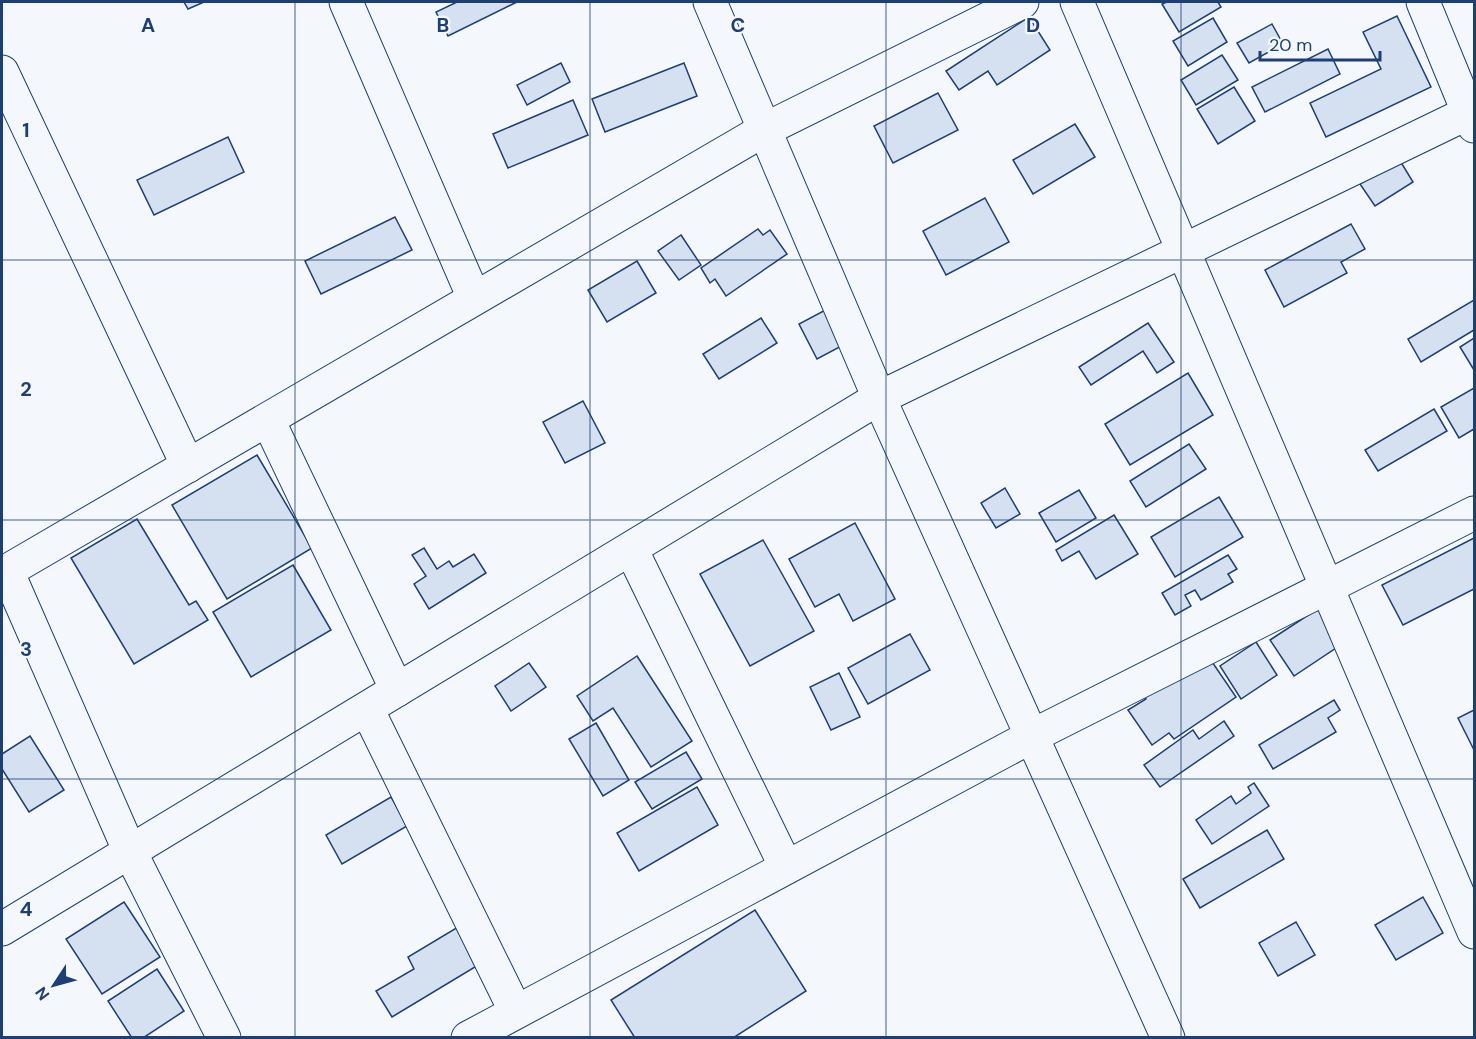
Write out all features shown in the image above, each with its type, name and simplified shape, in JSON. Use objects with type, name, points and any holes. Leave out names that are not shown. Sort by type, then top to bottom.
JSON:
[{"type":"street","points":[[346,2],[474,298]]},
{"type":"street","points":[[710,2],[879,398],[1168,1038]]},
{"type":"street","points":[[224,1038],[130,852],[4,573],[764,130],[1022,2]]},
{"type":"street","points":[[1077,2],[1474,932]]},
{"type":"street","points":[[2,929],[879,398],[1184,251],[1473,116],[1423,2]]},
{"type":"street","points":[[2,72],[189,466]]},
{"type":"street","points":[[268,420],[397,690]]},
{"type":"street","points":[[468,1038],[1032,736],[1474,513]]},
{"type":"street","points":[[631,549],[786,867]]},
{"type":"street","points":[[367,709],[516,1012]]},
{"type":"building","points":[[184,2],[204,2],[188,9]]},
{"type":"building","points":[[457,2],[517,2],[448,36],[436,12]]},
{"type":"building","points":[[1167,2],[1218,2],[1221,7],[1179,32],[1162,4]]},
{"type":"building","points":[[1397,16],[1431,87],[1326,137],[1310,103],[1381,69],[1363,32]]},
{"type":"building","points":[[1029,17],[1050,50],[997,85],[988,71],[959,90],[946,71]]},
{"type":"building","points":[[1213,18],[1227,42],[1188,66],[1173,41]]},
{"type":"building","points":[[1272,24],[1283,44],[1249,63],[1237,43]]},
{"type":"building","points":[[1328,49],[1340,74],[1265,112],[1252,87]]},
{"type":"building","points":[[1222,55],[1238,80],[1196,105],[1181,80]]},
{"type":"building","points":[[561,63],[570,82],[527,105],[517,85]]},
{"type":"building","points":[[684,63],[697,96],[605,132],[592,99]]},
{"type":"building","points":[[1234,87],[1255,121],[1218,144],[1197,109]]},
{"type":"building","points":[[938,93],[958,130],[893,163],[874,126]]},
{"type":"building","points":[[573,100],[588,135],[508,168],[493,134]]},
{"type":"building","points":[[1075,124],[1095,157],[1033,194],[1013,160]]},
{"type":"building","points":[[228,137],[244,172],[154,215],[137,180]]},
{"type":"building","points":[[1399,159],[1413,182],[1375,206],[1360,184]]},
{"type":"building","points":[[985,198],[1009,242],[946,275],[923,231]]},
{"type":"building","points":[[395,217],[412,250],[321,294],[305,261]]},
{"type":"building","points":[[1351,224],[1365,249],[1341,262],[1347,273],[1284,307],[1265,270]]},
{"type":"building","points":[[758,229],[763,235],[770,230],[787,254],[726,296],[715,279],[710,283],[701,268]]},
{"type":"building","points":[[681,235],[701,265],[679,280],[658,251]]},
{"type":"building","points":[[637,261],[656,293],[607,322],[588,290]]},
{"type":"building","points":[[1474,300],[1474,330],[1421,362],[1408,339]]},
{"type":"building","points":[[831,307],[849,342],[817,359],[799,324]]},
{"type":"building","points":[[761,318],[777,343],[719,379],[703,354]]},
{"type":"building","points":[[1148,323],[1174,362],[1157,373],[1143,351],[1091,385],[1079,367]]},
{"type":"building","points":[[1474,338],[1474,370],[1460,347]]},
{"type":"building","points":[[1188,373],[1213,415],[1130,465],[1105,424]]},
{"type":"building","points":[[1474,388],[1474,429],[1459,438],[1441,407]]},
{"type":"building","points":[[583,401],[605,443],[565,463],[543,422]]},
{"type":"building","points":[[1434,409],[1447,431],[1378,471],[1365,450]]},
{"type":"building","points":[[1189,444],[1206,469],[1146,507],[1130,481]]},
{"type":"building","points":[[257,455],[312,548],[227,599],[172,505]]},
{"type":"building","points":[[1005,488],[1020,514],[996,528],[981,503]]},
{"type":"building","points":[[1079,490],[1096,518],[1056,542],[1039,513]]},
{"type":"building","points":[[1219,497],[1243,537],[1175,577],[1151,537]]},
{"type":"building","points":[[1114,515],[1138,554],[1096,579],[1079,551],[1062,561],[1056,550]]},
{"type":"building","points":[[137,519],[189,605],[196,601],[208,620],[134,664],[71,558]]},
{"type":"building","points":[[855,523],[895,599],[853,621],[839,594],[815,607],[789,559]]},
{"type":"building","points":[[1474,538],[1474,589],[1403,625],[1382,585]]},
{"type":"building","points":[[763,540],[814,631],[750,666],[700,574]]},
{"type":"building","points":[[424,548],[437,569],[449,561],[453,567],[474,554],[486,573],[429,609],[414,584],[426,576],[412,555]]},
{"type":"building","points":[[1228,555],[1237,569],[1228,574],[1233,582],[1201,600],[1195,590],[1185,595],[1191,606],[1175,615],[1162,593]]},
{"type":"building","points":[[293,565],[331,630],[251,677],[213,612]]},
{"type":"building","points":[[1319,608],[1342,644],[1294,676],[1270,640]]},
{"type":"building","points":[[910,634],[930,670],[868,704],[848,668]]},
{"type":"building","points":[[1256,642],[1277,675],[1241,699],[1220,666]]},
{"type":"building","points":[[1206,653],[1236,697],[1174,739],[1169,733],[1152,745],[1128,710],[1146,699],[1144,695]]},
{"type":"building","points":[[637,656],[692,741],[651,767],[613,708],[593,721],[577,696]]},
{"type":"building","points":[[529,663],[546,687],[511,711],[495,686]]},
{"type":"building","points":[[839,673],[860,717],[831,730],[810,687]]},
{"type":"building","points":[[1334,700],[1340,710],[1328,718],[1336,732],[1273,769],[1259,745]]},
{"type":"building","points":[[1474,710],[1474,750],[1458,718]]},
{"type":"building","points":[[1224,721],[1234,736],[1160,787],[1144,765],[1193,730],[1199,739]]},
{"type":"building","points":[[596,723],[629,780],[603,796],[569,739]]},
{"type":"building","points":[[30,736],[64,790],[29,812],[2,769],[2,754]]},
{"type":"building","points":[[686,752],[702,779],[652,809],[635,782]]},
{"type":"building","points":[[1254,783],[1269,806],[1212,844],[1196,820],[1231,796],[1236,804],[1251,793],[1248,787]]},
{"type":"building","points":[[697,787],[718,825],[639,871],[617,833]]},
{"type":"building","points":[[391,797],[407,826],[342,864],[326,835]]},
{"type":"building","points":[[1267,830],[1284,859],[1200,908],[1183,879]]},
{"type":"building","points":[[1423,897],[1443,933],[1396,960],[1375,925]]},
{"type":"building","points":[[124,902],[160,957],[102,994],[66,939]]},
{"type":"building","points":[[755,910],[806,991],[733,1038],[635,1038],[611,1000]]},
{"type":"building","points":[[1296,922],[1315,955],[1278,976],[1259,943]]},
{"type":"building","points":[[458,927],[480,964],[392,1017],[376,991],[414,969],[408,957]]},
{"type":"building","points":[[157,969],[184,1011],[143,1038],[132,1038],[108,1001]]}]
